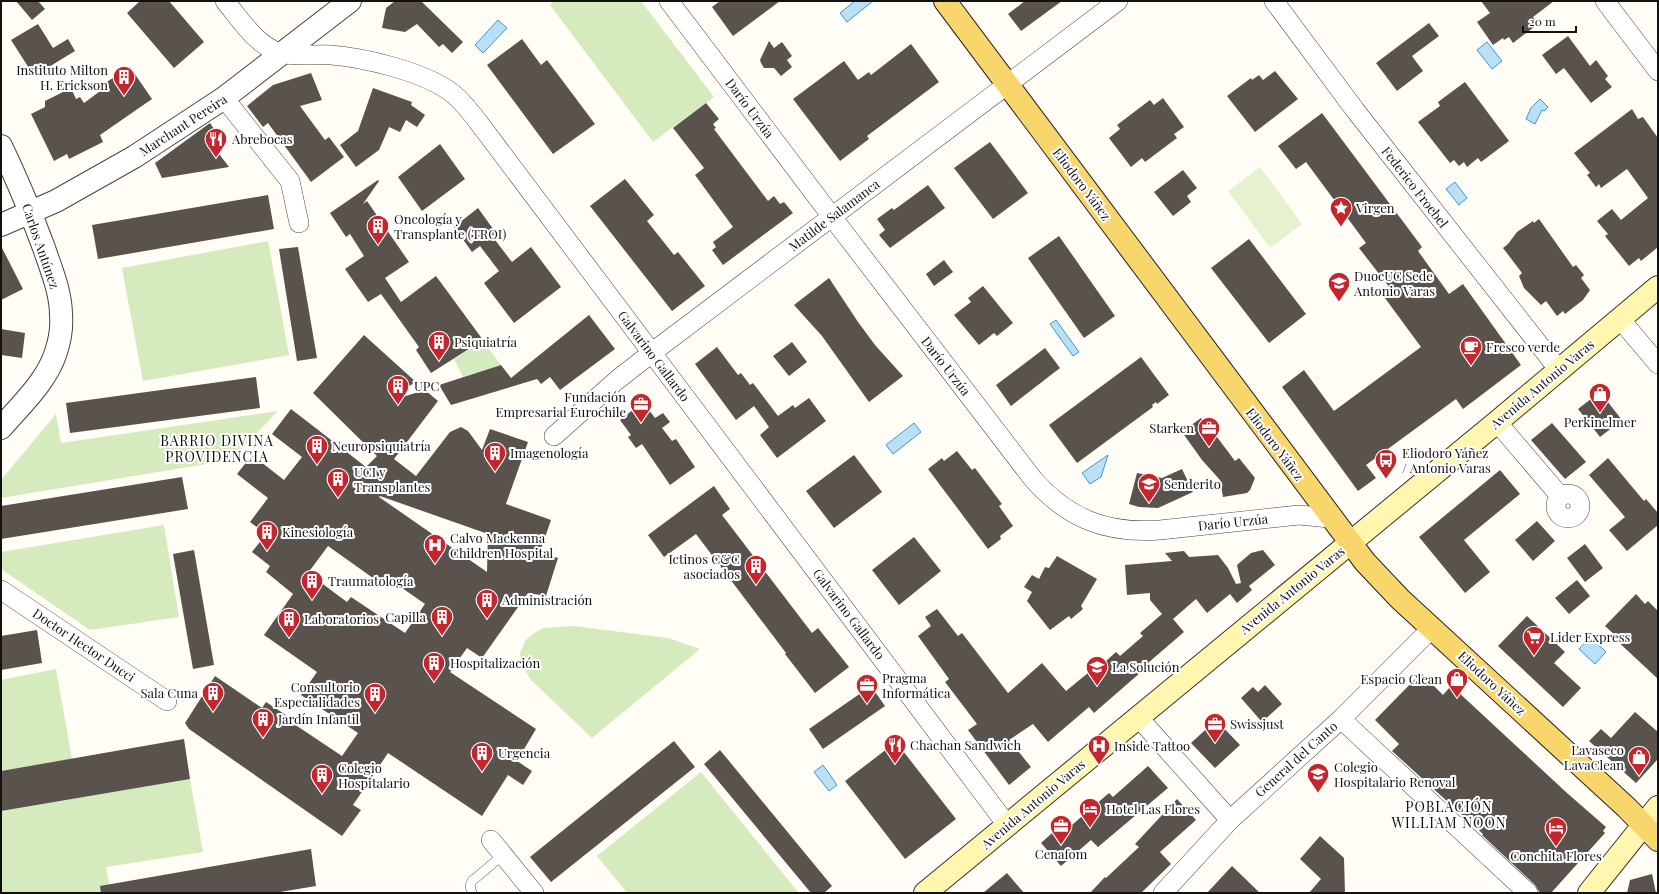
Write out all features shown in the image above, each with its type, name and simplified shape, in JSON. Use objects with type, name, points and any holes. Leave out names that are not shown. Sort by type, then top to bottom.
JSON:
[{"type":"main road","name":"Eliodoro Yáñez","points":[[945,1],[1330,518],[1365,562],[1432,628],[1627,808],[1658,840]]},
{"type":"main road","name":"Avenida Antonio Varas","points":[[927,892],[1497,422],[1658,286]]},
{"type":"main road","points":[[1589,893],[1658,806]]},
{"type":"street","name":"Galvarino Gallardo","points":[[225,1],[256,37],[264,44],[281,54],[330,55],[364,60],[420,76],[448,90],[458,99],[479,123],[1007,825]]},
{"type":"street","name":"Marchant Pereira","points":[[1,225],[56,201],[134,157],[224,98],[350,1]]},
{"type":"street","name":"Darío Urzúa","points":[[670,1],[1033,479],[1053,500],[1071,512],[1105,527],[1141,531],[1292,516],[1315,516],[1330,518]]},
{"type":"street","name":"Matilde Salamanca","points":[[554,436],[599,396],[652,353],[1118,1]]},
{"type":"street","name":"Federico Froebel","points":[[1274,1],[1355,110],[1559,370]]},
{"type":"street","points":[[1605,1],[1658,71]]},
{"type":"street","points":[[224,98],[290,181],[299,223]]},
{"type":"street","name":"Carlos Antúnez","points":[[1,146],[30,212],[52,272],[61,315],[60,334],[56,352],[49,367],[40,382],[1,428]]},
{"type":"street","points":[[1620,319],[1658,364]]},
{"type":"street","points":[[1497,422],[1560,496]]},
{"type":"street","name":"Doctor Hector Ducci","points":[[1,590],[166,701]]},
{"type":"street","name":"General del Canto","points":[[1163,893],[1230,820],[1341,719],[1432,628]]},
{"type":"street","points":[[1138,717],[1230,820]]},
{"type":"street","points":[[1341,719],[1528,893]]},
{"type":"street","points":[[491,840],[534,893]]},
{"type":"lane","points":[[472,893],[470,886],[472,882],[503,855]]},
{"type":"green space","points":[[555,1],[641,1],[714,97],[653,142],[550,5]]},
{"type":"green space","points":[[1260,167],[1302,224],[1270,248],[1228,191]]},
{"type":"green space","points":[[268,241],[289,355],[143,381],[122,268]]},
{"type":"green space","points":[[483,341],[501,365],[463,377],[454,359]]},
{"type":"green space","points":[[278,411],[231,460],[1,498],[1,480],[56,414],[61,443]]},
{"type":"green space","points":[[164,525],[179,617],[90,630],[1,569],[1,552]]},
{"type":"green space","points":[[574,626],[668,638],[700,649],[592,738],[531,680],[521,664],[520,653],[526,640],[534,633],[543,628]]},
{"type":"green space","points":[[56,669],[72,759],[1,771],[1,680]]},
{"type":"green space","points":[[701,772],[798,892],[797,893],[627,893],[597,856]]},
{"type":"green space","points":[[190,779],[203,852],[106,867],[111,893],[1,893],[1,811]]},
{"type":"water","points":[[855,1],[873,1],[847,22],[840,13]]},
{"type":"water","points":[[498,20],[507,28],[483,53],[475,45]]},
{"type":"water","points":[[1487,42],[1502,61],[1492,69],[1477,50]]},
{"type":"water","points":[[1540,99],[1548,107],[1544,111],[1542,110],[1535,124],[1526,119],[1531,108]]},
{"type":"water","points":[[1455,182],[1467,198],[1459,205],[1446,189]]},
{"type":"water","points":[[1056,320],[1079,352],[1073,356],[1050,324]]},
{"type":"water","points":[[914,423],[921,432],[893,454],[886,445]]},
{"type":"water","points":[[1108,455],[1101,477],[1090,484],[1082,473]]},
{"type":"water","points":[[1590,637],[1606,652],[1595,664],[1579,649]]},
{"type":"water","points":[[823,765],[837,785],[829,791],[814,772]]},
{"type":"building","points":[[16,1],[38,1],[45,9],[32,20]]},
{"type":"building","points":[[140,1],[169,1],[204,42],[174,68],[127,13]]},
{"type":"building","points":[[395,1],[421,1],[463,42],[452,53],[443,44],[439,47],[417,24],[405,32],[382,28],[386,8]]},
{"type":"building","points":[[720,1],[780,1],[733,36],[712,7]]},
{"type":"building","points":[[1025,1],[1062,1],[1021,31],[1008,14]]},
{"type":"building","points":[[1481,1],[1554,1],[1533,17],[1538,24],[1513,43],[1509,37],[1504,40],[1503,38],[1493,45],[1477,22],[1490,13]]},
{"type":"building","points":[[1429,23],[1439,36],[1412,56],[1423,71],[1397,91],[1376,63]]},
{"type":"building","points":[[38,24],[53,48],[68,39],[75,51],[34,76],[11,40]]},
{"type":"building","points":[[1568,36],[1590,66],[1596,60],[1608,76],[1605,79],[1612,87],[1591,103],[1564,68],[1556,74],[1542,55]]},
{"type":"building","points":[[522,39],[541,65],[547,60],[595,124],[553,154],[487,65]]},
{"type":"building","points":[[769,41],[774,48],[782,42],[792,56],[787,60],[792,67],[781,76],[774,68],[764,68],[761,63],[760,60]]},
{"type":"building","points":[[911,44],[939,82],[867,136],[869,139],[840,161],[793,99],[844,61],[858,80],[869,72],[871,75]]},
{"type":"building","points":[[130,67],[152,99],[100,135],[103,142],[69,159],[67,154],[54,161],[31,114],[45,107],[45,101],[71,88],[76,99],[80,97],[84,103],[107,86],[105,83]]},
{"type":"building","points":[[1275,71],[1298,99],[1255,132],[1227,96],[1251,78],[1252,80],[1259,75],[1263,80]]},
{"type":"building","points":[[311,73],[322,100],[300,106],[325,140],[329,137],[344,157],[311,182],[268,123],[263,127],[247,106],[273,85]]},
{"type":"building","points":[[1465,82],[1509,141],[1481,162],[1478,158],[1467,167],[1464,162],[1459,166],[1454,160],[1450,163],[1418,122],[1440,106],[1438,102]]},
{"type":"building","points":[[373,88],[412,102],[411,105],[425,115],[417,127],[406,120],[400,132],[389,127],[379,150],[356,167],[340,145],[358,131]]},
{"type":"building","points":[[1163,98],[1184,127],[1174,134],[1177,138],[1145,162],[1142,158],[1131,167],[1109,138],[1120,129],[1117,125],[1150,100],[1154,105]]},
{"type":"building","points":[[706,103],[719,119],[713,124],[716,128],[714,129],[768,201],[774,196],[780,204],[784,202],[793,213],[723,265],[712,250],[716,247],[713,242],[733,227],[695,175],[704,168],[673,128]]},
{"type":"building","points":[[1632,109],[1638,119],[1643,117],[1658,138],[1658,247],[1641,261],[1639,258],[1629,266],[1605,236],[1608,234],[1597,221],[1612,209],[1621,220],[1648,198],[1627,169],[1601,188],[1599,184],[1596,187],[1587,175],[1590,173],[1574,153]]},
{"type":"building","points":[[1322,113],[1422,247],[1418,251],[1449,294],[1463,284],[1521,365],[1463,409],[1456,399],[1366,465],[1376,478],[1358,491],[1282,387],[1304,370],[1334,411],[1421,347],[1382,294],[1390,288],[1359,248],[1366,243],[1306,162],[1296,169],[1278,146]]},
{"type":"building","points":[[210,123],[218,135],[210,142],[229,167],[162,178],[155,163]]},
{"type":"building","points":[[990,142],[1028,193],[993,219],[954,168]]},
{"type":"building","points":[[440,144],[465,179],[422,211],[398,177]]},
{"type":"building","points":[[1183,170],[1197,188],[1187,196],[1191,202],[1173,216],[1154,192]]},
{"type":"building","points":[[625,179],[654,215],[647,221],[674,255],[678,252],[705,286],[672,311],[590,206]]},
{"type":"building","points":[[378,180],[379,181],[363,204],[367,201],[409,262],[385,278],[401,302],[436,276],[483,340],[431,373],[416,350],[419,347],[381,294],[368,302],[345,269],[364,256],[350,234],[346,237],[330,213]]},
{"type":"building","points":[[928,185],[945,208],[890,248],[879,235],[885,230],[877,219],[892,208],[894,210]]},
{"type":"building","points":[[268,195],[274,229],[98,259],[92,225]]},
{"type":"building","points":[[478,208],[496,233],[492,236],[512,262],[531,247],[561,287],[514,323],[484,283],[499,271],[480,246],[472,252],[454,227]]},
{"type":"building","points":[[1539,219],[1573,267],[1576,265],[1584,275],[1581,278],[1590,290],[1583,300],[1565,314],[1563,311],[1557,316],[1546,301],[1541,305],[1524,288],[1519,276],[1522,273],[1503,248],[1517,232],[1533,221],[1534,223]]},
{"type":"building","points":[[1059,236],[1115,316],[1084,338],[1028,258]]},
{"type":"building","points":[[1249,239],[1306,314],[1269,343],[1211,268]]},
{"type":"building","points":[[1,246],[23,289],[1,300]]},
{"type":"building","points":[[298,247],[317,358],[297,361],[279,249]]},
{"type":"building","points":[[944,260],[953,272],[934,286],[926,274]]},
{"type":"building","points":[[829,278],[875,345],[903,376],[869,402],[822,336],[794,305]]},
{"type":"building","points":[[983,286],[1013,323],[997,336],[994,333],[979,345],[954,315],[971,302],[968,298]]},
{"type":"building","points":[[589,315],[615,349],[560,390],[550,377],[541,384],[537,379],[451,405],[439,385],[501,365],[511,378]]},
{"type":"building","points":[[1,329],[25,333],[22,358],[1,355]]},
{"type":"building","points":[[364,335],[416,382],[394,395],[396,399],[425,390],[438,401],[394,459],[416,476],[450,432],[461,427],[468,431],[482,450],[490,429],[528,442],[506,504],[551,520],[540,552],[558,558],[546,596],[528,593],[482,658],[467,648],[450,672],[536,729],[517,761],[532,771],[523,785],[508,775],[482,816],[388,753],[353,805],[361,810],[342,836],[189,729],[185,723],[215,676],[262,708],[266,702],[295,721],[294,724],[342,756],[358,733],[301,695],[317,672],[264,635],[293,594],[266,572],[270,566],[252,552],[266,534],[250,522],[268,498],[237,474],[252,455],[284,480],[302,457],[272,434],[291,409],[366,467],[377,456],[313,393]],"holes":[[[380,496],[488,534],[487,572],[379,497]],[[328,546],[380,583],[385,576],[425,604],[405,633],[351,597],[347,602],[308,573]]]},
{"type":"building","points":[[792,342],[807,362],[789,376],[773,356]]},
{"type":"building","points":[[717,347],[738,375],[741,373],[750,385],[753,383],[778,416],[793,405],[795,408],[809,398],[826,421],[777,458],[760,435],[769,427],[754,406],[736,420],[695,364]]},
{"type":"building","points":[[1045,348],[1060,368],[1011,406],[996,385]]},
{"type":"building","points":[[1141,357],[1169,395],[1157,404],[1156,402],[1152,405],[1153,407],[1077,463],[1049,425]]},
{"type":"building","points":[[256,377],[260,408],[70,433],[66,403]]},
{"type":"building","name":"Perkinelmer","points":[[1600,392],[1622,420],[1600,437],[1578,409]]},
{"type":"building","points":[[643,402],[655,418],[663,413],[670,422],[662,428],[672,441],[676,439],[695,467],[670,485],[642,444],[636,448],[628,437],[631,435],[620,420]]},
{"type":"building","points":[[1201,418],[1204,422],[1205,421],[1235,461],[1239,458],[1255,478],[1250,490],[1247,493],[1223,497],[1220,480],[1202,460],[1182,432]]},
{"type":"building","points":[[1552,423],[1586,462],[1565,479],[1531,440]]},
{"type":"building","points":[[957,451],[972,470],[975,468],[1002,504],[999,506],[1013,526],[1000,536],[1001,539],[988,549],[928,469],[942,458],[944,461]]},
{"type":"building","points":[[854,455],[882,492],[834,528],[806,491]]},
{"type":"building","points":[[1608,458],[1644,501],[1646,499],[1658,513],[1658,525],[1627,551],[1609,530],[1625,517],[1589,475]]},
{"type":"building","points":[[1182,469],[1193,492],[1158,508],[1139,507],[1129,504],[1137,473],[1162,478]]},
{"type":"building","points":[[1500,470],[1520,494],[1464,540],[1490,572],[1465,593],[1419,537]]},
{"type":"building","points":[[182,477],[188,509],[1,539],[1,506]]},
{"type":"building","points":[[714,486],[730,509],[722,515],[812,633],[818,628],[849,667],[815,693],[696,534],[664,557],[648,535]]},
{"type":"building","points":[[1537,521],[1555,541],[1533,561],[1515,540]]},
{"type":"building","points":[[914,537],[941,571],[899,605],[872,570]]},
{"type":"building","points":[[1585,544],[1603,568],[1585,582],[1567,558]]},
{"type":"building","points":[[194,550],[214,665],[193,669],[173,554]]},
{"type":"building","points":[[1263,550],[1275,565],[1249,586],[1252,590],[1237,603],[1230,594],[1207,613],[1196,599],[1173,619],[1184,632],[1094,713],[1089,707],[1048,742],[1033,724],[1009,740],[1031,767],[1009,785],[968,730],[977,724],[945,682],[949,679],[918,636],[931,626],[925,617],[937,609],[958,636],[962,633],[1008,693],[1042,663],[1066,691],[1094,668],[1096,670],[1116,652],[1120,656],[1143,636],[1140,633],[1162,614],[1150,600],[1150,593],[1127,595],[1125,565],[1172,561],[1165,553],[1184,551],[1189,557],[1218,555],[1228,568],[1236,584],[1241,583],[1237,565],[1251,553]]},
{"type":"building","points":[[1057,556],[1097,579],[1081,606],[1083,609],[1071,619],[1069,616],[1050,630],[1027,601],[1032,592],[1024,587],[1032,575],[1039,579],[1045,567],[1049,568]]},
{"type":"building","points":[[1577,580],[1590,596],[1569,614],[1555,598]]},
{"type":"building","points":[[1636,594],[1645,604],[1648,601],[1658,611],[1658,679],[1614,638],[1616,636],[1605,626]]},
{"type":"building","name":"Lider Express","points":[[1527,616],[1565,652],[1554,663],[1581,688],[1563,707],[1498,646]]},
{"type":"building","points":[[37,630],[42,663],[1,670],[1,636]]},
{"type":"building","points":[[1421,673],[1443,695],[1450,687],[1455,692],[1456,690],[1606,827],[1603,831],[1605,833],[1551,893],[1540,893],[1535,885],[1482,835],[1483,834],[1392,751],[1399,744],[1375,720]]},
{"type":"building","points":[[1265,685],[1282,704],[1262,722],[1241,698],[1253,687],[1258,692]]},
{"type":"building","points":[[871,686],[885,706],[823,749],[809,729]]},
{"type":"building","points":[[1635,712],[1658,732],[1658,759],[1636,783],[1589,741],[1601,729],[1611,738]]},
{"type":"building","name":"Swissjust","points":[[1216,720],[1240,745],[1215,768],[1191,743]]},
{"type":"building","points":[[184,739],[190,779],[1,811],[1,771]]},
{"type":"building","points":[[674,741],[695,767],[551,882],[530,857]]},
{"type":"building","points":[[896,742],[956,819],[905,859],[845,781]]},
{"type":"building","points":[[720,750],[832,886],[824,893],[811,893],[704,764]]},
{"type":"building","points":[[1148,766],[1168,788],[1098,847],[1091,840],[1061,866],[1041,843],[1060,826],[1065,831],[1109,793],[1113,797]]},
{"type":"building","points":[[1177,799],[1196,820],[1160,852],[1171,864],[1141,893],[1090,893],[1105,877],[1106,878],[1139,847],[1135,844]]},
{"type":"building","points":[[1320,836],[1344,858],[1345,893],[1309,893],[1321,879],[1300,859]]},
{"type":"building","points":[[311,849],[316,886],[274,893],[101,893],[100,886]]},
{"type":"building","points":[[1232,866],[1260,893],[1207,893]]},
{"type":"building","points":[[1007,873],[1024,893],[983,893]]},
{"type":"building","points":[[1652,874],[1656,893],[1627,893],[1630,880]]},
{"type":"place","name":"Instituto Milton H. Erickson","points":[[124,96]]},
{"type":"place","name":"Abrebocas","points":[[216,158]]},
{"type":"place","name":"Virgen","points":[[1341,228]]},
{"type":"place","name":"Oncología y Transplante (TROI)","points":[[378,246]]},
{"type":"place","name":"DuocUC Sede Antonio Varas","points":[[1339,302]]},
{"type":"place","name":"Psiquiatría","points":[[439,362]]},
{"type":"place","name":"Fresco verde","points":[[1471,366]]},
{"type":"place","name":"UPC","points":[[398,406]]},
{"type":"place","name":"Perkinelmer","points":[[1600,414]]},
{"type":"place","name":"Fundación Empresarial Eurochile","points":[[641,424]]},
{"type":"place","name":"Starken","points":[[1209,448]]},
{"type":"place","name":"Neuropsiquiatría","points":[[317,466]]},
{"type":"place","name":"Imagenología","points":[[495,472]]},
{"type":"place","name":"Eliodoro Yáñez / Antonio Varas","points":[[1386,480]]},
{"type":"place","name":"UCI y Transplantes","points":[[338,498]]},
{"type":"place","name":"Senderito","points":[[1149,504]]},
{"type":"place","name":"Kinesiología","points":[[267,552]]},
{"type":"place","name":"Calvo Mackenna Children Hospital","points":[[435,564]]},
{"type":"place","name":"Ictinos C&C asociados","points":[[756,586]]},
{"type":"place","name":"Traumatología","points":[[312,600]]},
{"type":"place","name":"Administración","points":[[487,620]]},
{"type":"place","name":"Capilla","points":[[442,636]]},
{"type":"place","name":"Laboratorios","points":[[289,638]]},
{"type":"place","name":"Lider Express","points":[[1534,656]]},
{"type":"place","name":"Hospitalización","points":[[434,682]]},
{"type":"place","name":"La Solución","points":[[1097,686]]},
{"type":"place","name":"Espacio Clean","points":[[1457,698]]},
{"type":"place","name":"Pragma Informática","points":[[867,704]]},
{"type":"place","name":"Sala Cuna","points":[[213,712]]},
{"type":"place","name":"Consultorio Especialidades","points":[[375,714]]},
{"type":"place","name":"Jardín Infantil","points":[[263,738]]},
{"type":"place","name":"Swissjust","points":[[1215,744]]},
{"type":"place","name":"Chachan Sandwich","points":[[895,764]]},
{"type":"place","name":"Inside Tattoo","points":[[1099,766]]},
{"type":"place","name":"Urgencia","points":[[482,772]]},
{"type":"place","name":"Lavaseco LavaClean","points":[[1639,776]]},
{"type":"place","name":"Colegio Hospitalario","points":[[322,794]]},
{"type":"place","name":"Colegio Hospitalario Renoval","points":[[1318,794]]},
{"type":"place","name":"Hotel Las Flores","points":[[1090,828]]},
{"type":"place","name":"Cenafom","points":[[1061,846]]},
{"type":"place","name":"Conchita Flores","points":[[1556,848]]},
{"type":"district","name":"BARRIO DIVINA PROVIDENCIA","points":[[217,450]]},
{"type":"district","name":"POBLACIÓN WILLIAM NOON","points":[[1449,816]]}]
